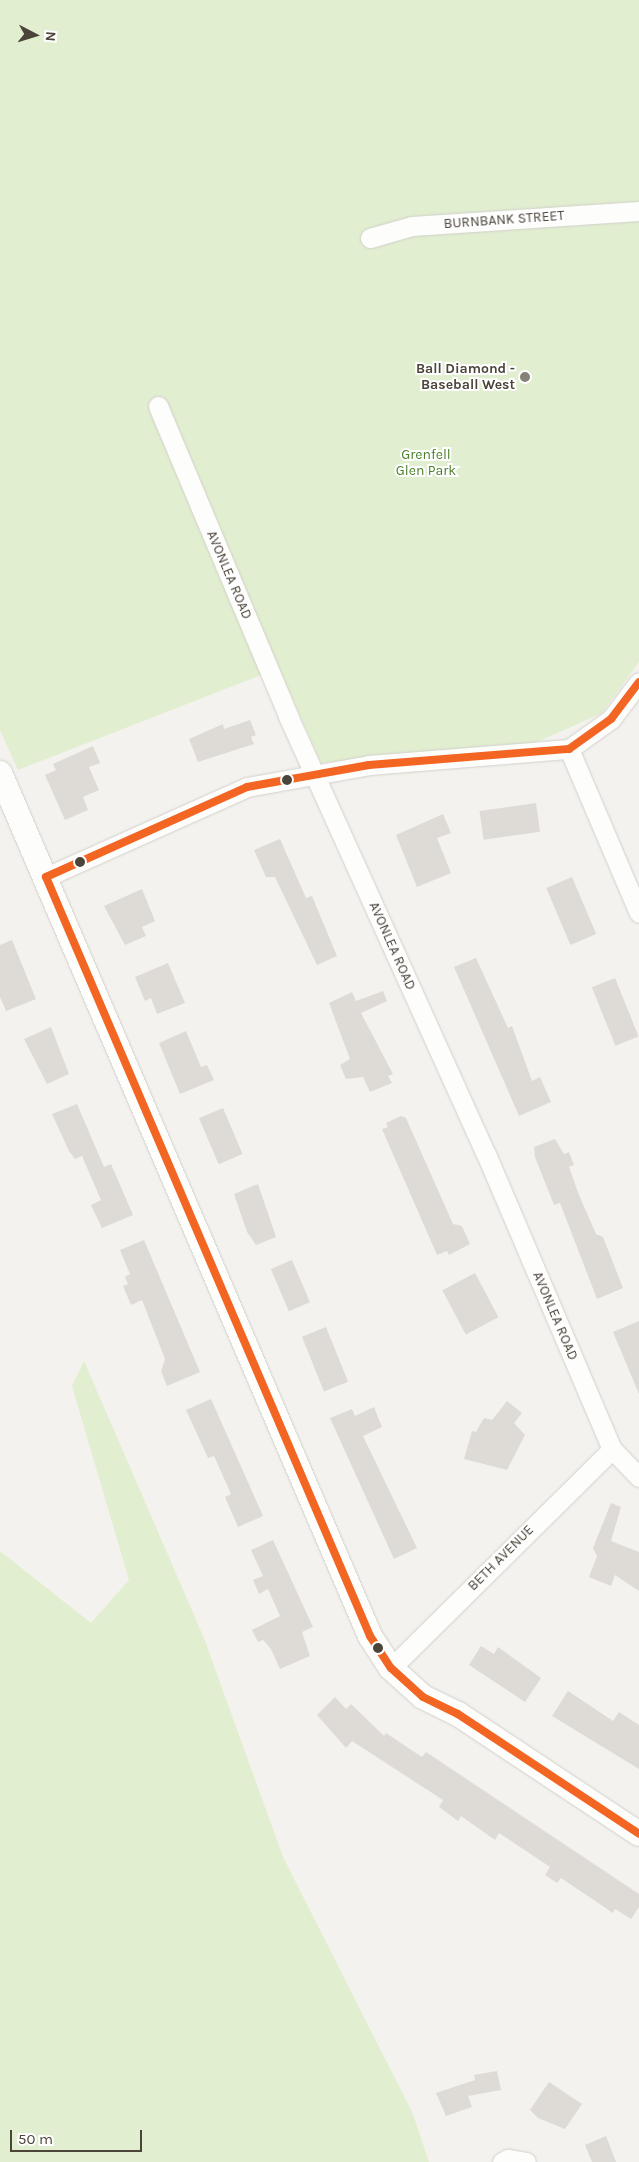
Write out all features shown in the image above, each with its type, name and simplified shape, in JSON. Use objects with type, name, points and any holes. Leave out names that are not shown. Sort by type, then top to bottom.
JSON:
[{"type":"street","name":"BURNBANK STREET","points":[[370,238],[412,226],[639,211]]},
{"type":"street","name":"AVONLEA ROAD","points":[[158,406],[315,773],[486,1154],[612,1449],[639,1477]]},
{"type":"street","points":[[46,877],[247,787],[315,773],[569,749],[611,719],[639,682]]},
{"type":"street","points":[[569,749],[639,913]]},
{"type":"street","points":[[0,773],[366,1627],[391,1668],[423,1697],[458,1714],[639,1834]]},
{"type":"street","name":"BETH AVENUE","points":[[391,1668],[612,1449]]},
{"type":"street","points":[[502,2162],[508,2159],[526,2162]]},
{"type":"green space","name":"Grenfell Glen Park","points":[[0,0],[639,0],[639,662],[602,713],[535,743],[321,763],[279,668],[18,770],[0,730]]},
{"type":"green space","points":[[84,1361],[204,1638],[283,1857],[413,2114],[429,2162],[0,2162],[0,1551],[91,1623],[129,1580],[72,1386]]},
{"type":"building","points":[[250,720],[256,735],[251,737],[254,744],[198,762],[189,739],[223,724],[224,729]]},
{"type":"building","points":[[93,746],[100,763],[89,767],[99,790],[83,797],[88,810],[65,820],[45,775],[56,770],[53,764]]},
{"type":"building","points":[[536,803],[540,832],[484,840],[480,811]]},
{"type":"building","points":[[443,814],[451,833],[437,838],[451,873],[417,887],[396,835]]},
{"type":"building","points":[[280,839],[306,898],[312,896],[337,956],[317,965],[275,877],[266,877],[254,850]]},
{"type":"building","points":[[572,877],[596,934],[570,945],[546,888]]},
{"type":"building","points":[[142,889],[155,921],[142,927],[146,936],[125,945],[104,906]]},
{"type":"building","points":[[12,940],[36,999],[6,1011],[0,997],[0,945]]},
{"type":"building","points":[[476,958],[508,1028],[512,1026],[532,1081],[540,1077],[551,1102],[519,1116],[454,967]]},
{"type":"building","points":[[168,963],[185,1003],[157,1014],[151,998],[145,1001],[135,977]]},
{"type":"building","points":[[615,978],[639,1036],[615,1046],[592,987]]},
{"type":"building","points":[[383,991],[387,1001],[361,1013],[393,1074],[388,1076],[392,1083],[370,1092],[363,1077],[346,1079],[340,1065],[350,1059],[329,1003],[352,992],[356,1001]]},
{"type":"building","points":[[51,1027],[69,1074],[47,1084],[24,1039]]},
{"type":"building","points":[[186,1031],[201,1067],[207,1065],[214,1080],[180,1094],[159,1043]]},
{"type":"building","points":[[77,1104],[104,1167],[111,1164],[133,1215],[102,1228],[91,1205],[101,1200],[82,1156],[75,1159],[69,1151],[52,1114]]},
{"type":"building","points":[[223,1108],[243,1154],[219,1164],[199,1118]]},
{"type":"building","points":[[401,1116],[406,1118],[453,1224],[462,1226],[470,1244],[449,1255],[447,1251],[437,1255],[382,1129],[388,1127],[386,1123]]},
{"type":"building","points":[[555,1139],[564,1154],[569,1152],[574,1165],[569,1167],[579,1195],[596,1234],[603,1237],[623,1288],[597,1299],[560,1203],[554,1205],[535,1157],[534,1147]]},
{"type":"building","points":[[258,1184],[276,1237],[256,1245],[247,1232],[234,1194]]},
{"type":"building","points":[[144,1240],[200,1372],[167,1386],[161,1371],[165,1359],[142,1300],[131,1305],[123,1286],[128,1284],[125,1277],[130,1274],[120,1250]]},
{"type":"building","points":[[292,1260],[310,1302],[289,1311],[271,1269]]},
{"type":"building","points":[[475,1273],[498,1317],[466,1335],[442,1290]]},
{"type":"building","points":[[639,1321],[639,1394],[613,1332]]},
{"type":"building","points":[[326,1327],[348,1382],[324,1391],[302,1337]]},
{"type":"building","points":[[211,1399],[263,1516],[238,1527],[225,1497],[231,1494],[214,1456],[208,1458],[186,1410]]},
{"type":"building","points":[[507,1401],[522,1413],[514,1423],[525,1435],[507,1470],[464,1459],[472,1431],[476,1432],[484,1418],[492,1420]]},
{"type":"building","points":[[374,1407],[382,1427],[363,1436],[417,1548],[394,1559],[330,1418],[352,1409],[355,1416]]},
{"type":"building","points":[[611,1503],[621,1507],[611,1541],[639,1552],[639,1591],[615,1575],[611,1586],[589,1577],[597,1556],[593,1548]]},
{"type":"building","points":[[273,1540],[313,1627],[302,1632],[310,1656],[280,1669],[271,1649],[263,1640],[258,1642],[252,1630],[280,1616],[268,1589],[259,1594],[253,1580],[263,1576],[251,1550]]},
{"type":"building","points":[[481,1646],[494,1654],[498,1647],[541,1678],[525,1702],[469,1665]]},
{"type":"building","points":[[568,1691],[613,1721],[619,1712],[639,1725],[639,1769],[552,1716]]},
{"type":"building","points":[[335,1697],[346,1709],[351,1704],[384,1736],[386,1733],[422,1757],[426,1752],[639,1894],[639,1907],[631,1919],[615,1909],[613,1913],[561,1878],[557,1883],[545,1875],[550,1867],[499,1833],[495,1840],[461,1816],[458,1821],[439,1807],[443,1800],[352,1741],[346,1748],[317,1715]]},
{"type":"building","points":[[497,2071],[501,2090],[468,2096],[472,2107],[446,2116],[436,2093],[475,2080],[474,2075]]},
{"type":"building","points":[[549,2082],[582,2104],[565,2129],[538,2118],[530,2110]]},
{"type":"building","points":[[606,2136],[616,2162],[592,2162],[585,2145]]},
{"type":"transit line","points":[[46,877],[247,787],[369,765],[569,749],[611,719],[639,682]]},
{"type":"transit line","points":[[46,877],[370,1636],[391,1668],[423,1697],[458,1714],[639,1834]]},
{"type":"place","name":"Ball Diamond - Baseball West","points":[[525,377]]}]
